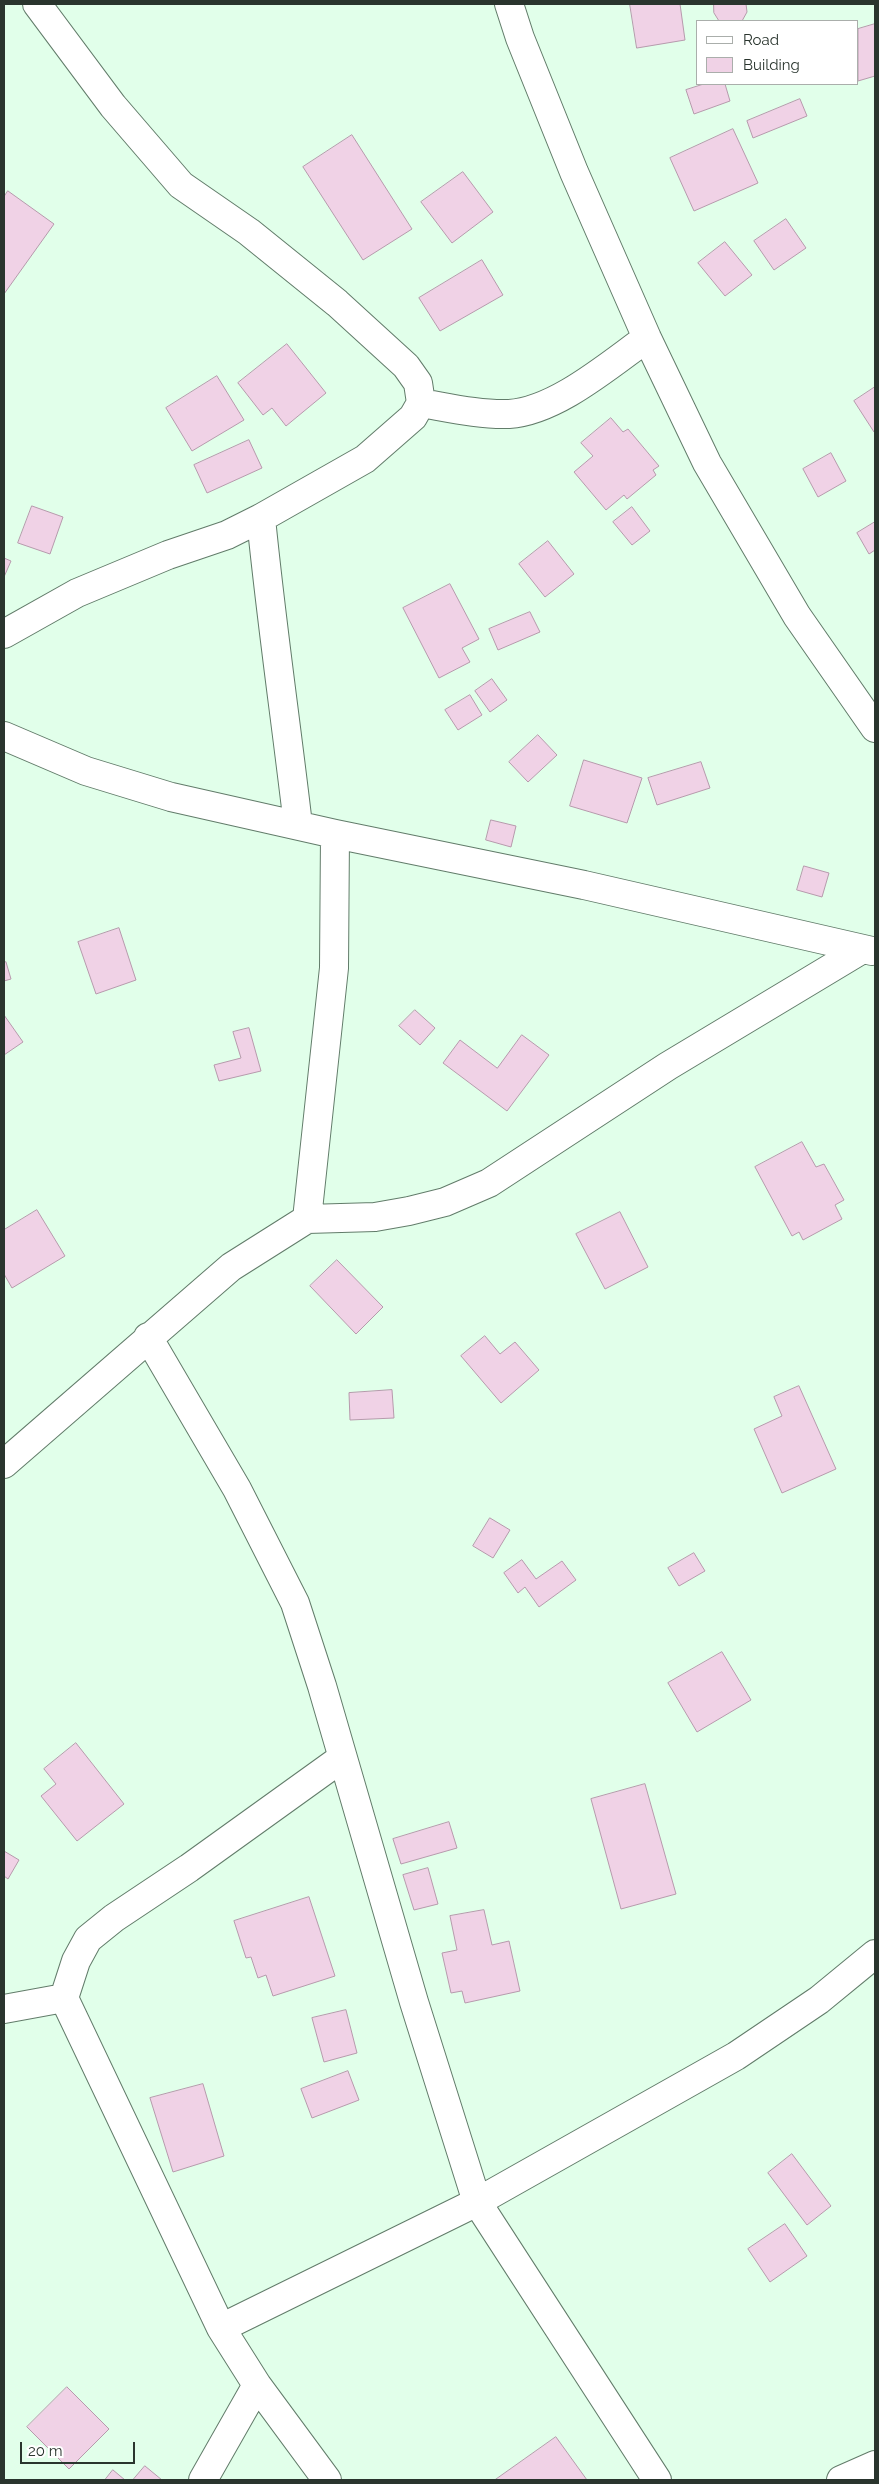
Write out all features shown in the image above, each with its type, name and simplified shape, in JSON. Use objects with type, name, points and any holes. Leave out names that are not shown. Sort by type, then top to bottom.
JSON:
[{"type":"street","points":[[4,634],[77,593],[168,555],[227,535],[261,518],[365,459],[413,417],[421,403],[418,384],[406,366],[337,303],[250,232],[181,185],[113,106],[37,4]]},
{"type":"street","points":[[509,4],[520,38],[574,172],[647,338],[707,463],[797,616],[875,728]]},
{"type":"street","points":[[421,403],[482,413],[510,414],[535,408],[563,396],[647,338]]},
{"type":"street","points":[[261,518],[268,593],[282,683],[298,825]]},
{"type":"street","points":[[4,736],[86,771],[171,797],[334,834],[584,885],[868,951]]},
{"type":"street","points":[[307,1219],[334,968],[334,834]]},
{"type":"street","points":[[4,1464],[231,1267],[307,1219],[375,1217],[408,1211],[445,1202],[489,1183],[668,1066],[868,951]]},
{"type":"street","points":[[148,1338],[238,1490],[295,1603],[322,1686],[414,2002],[477,2202],[658,2480]]},
{"type":"street","points":[[327,2480],[257,2385],[221,2328],[64,1998],[76,1961],[88,1939],[114,1918],[189,1868],[342,1758]]},
{"type":"street","points":[[221,2328],[477,2202],[736,2056],[819,2000],[875,1954]]},
{"type":"street","points":[[4,2009],[64,1998]]},
{"type":"street","points":[[203,2480],[257,2385]]},
{"type":"street","points":[[841,2480],[875,2465]]},
{"type":"building","points":[[630,4],[680,4],[685,40],[637,48]]},
{"type":"building","points":[[714,4],[746,4],[747,12],[743,20],[718,20],[714,13]]},
{"type":"building","points":[[875,24],[875,76],[859,81],[859,29]]},
{"type":"building","points":[[701,85],[725,85],[730,101],[694,114],[686,90]]},
{"type":"building","points":[[800,99],[807,116],[753,138],[747,121]]},
{"type":"building","points":[[733,129],[758,183],[694,211],[670,158]]},
{"type":"building","points":[[352,135],[412,229],[363,260],[303,167]]},
{"type":"building","points":[[463,172],[493,212],[452,243],[421,202]]},
{"type":"building","points":[[8,191],[54,224],[4,294],[4,197]]},
{"type":"building","points":[[786,219],[806,248],[774,270],[754,241]]},
{"type":"building","points":[[725,242],[752,275],[725,296],[698,263]]},
{"type":"building","points":[[482,260],[503,295],[440,331],[419,298]]},
{"type":"building","points":[[287,344],[326,393],[286,426],[272,408],[263,415],[238,383]]},
{"type":"building","points":[[217,376],[244,420],[192,451],[166,408]]},
{"type":"building","points":[[875,387],[875,431],[874,432],[854,401]]},
{"type":"building","points":[[611,418],[623,432],[628,429],[659,466],[653,470],[656,475],[627,499],[624,495],[606,510],[574,472],[593,456],[581,443]]},
{"type":"building","points":[[249,440],[262,468],[207,493],[194,465]]},
{"type":"building","points":[[831,453],[846,481],[818,497],[803,469]]},
{"type":"building","points":[[32,506],[63,517],[50,554],[18,543]]},
{"type":"building","points":[[632,507],[650,531],[632,545],[613,522]]},
{"type":"building","points":[[875,522],[875,550],[869,554],[857,533]]},
{"type":"building","points":[[548,541],[574,574],[545,597],[519,564]]},
{"type":"building","points":[[4,558],[11,561],[4,577]]},
{"type":"building","points":[[450,584],[479,639],[462,648],[470,662],[439,678],[403,608]]},
{"type":"building","points":[[530,612],[540,632],[498,650],[489,629]]},
{"type":"building","points":[[492,679],[507,700],[490,712],[475,691]]},
{"type":"building","points":[[470,695],[482,715],[458,730],[445,710]]},
{"type":"building","points":[[538,735],[557,755],[528,782],[509,762]]},
{"type":"building","points":[[584,760],[642,778],[627,823],[570,806]]},
{"type":"building","points":[[701,762],[710,788],[657,805],[648,778]]},
{"type":"building","points":[[491,820],[516,826],[511,847],[486,840]]},
{"type":"building","points":[[804,866],[829,873],[822,897],[797,890]]},
{"type":"building","points":[[119,928],[136,980],[96,994],[78,942]]},
{"type":"building","points":[[6,962],[11,979],[4,981],[4,963]]},
{"type":"building","points":[[415,1010],[435,1028],[420,1045],[399,1026]]},
{"type":"building","points":[[4,1015],[23,1042],[4,1055]]},
{"type":"building","points":[[249,1028],[261,1071],[219,1081],[214,1065],[241,1058],[233,1032]]},
{"type":"building","points":[[522,1035],[549,1055],[507,1111],[443,1063],[460,1040],[497,1068]]},
{"type":"building","points":[[802,1142],[816,1167],[824,1164],[844,1200],[835,1205],[842,1219],[803,1240],[799,1232],[792,1236],[755,1167]]},
{"type":"building","points":[[37,1210],[65,1256],[12,1288],[4,1274],[4,1230]]},
{"type":"building","points":[[620,1212],[648,1267],[605,1289],[576,1234]]},
{"type":"building","points":[[337,1260],[383,1307],[356,1334],[310,1286]]},
{"type":"building","points":[[485,1336],[500,1354],[515,1342],[539,1370],[501,1403],[461,1356]]},
{"type":"building","points":[[799,1386],[836,1469],[782,1493],[754,1429],[782,1416],[774,1397]]},
{"type":"building","points":[[392,1390],[394,1418],[350,1420],[349,1393]]},
{"type":"building","points":[[490,1518],[510,1530],[493,1558],[473,1546]]},
{"type":"building","points":[[694,1553],[705,1571],[679,1586],[668,1568]]},
{"type":"building","points":[[522,1560],[536,1579],[562,1561],[576,1580],[539,1607],[525,1587],[518,1593],[504,1573]]},
{"type":"building","points":[[722,1652],[751,1700],[697,1732],[668,1683]]},
{"type":"building","points":[[76,1743],[124,1804],[77,1841],[41,1796],[56,1784],[44,1769]]},
{"type":"building","points":[[645,1784],[676,1894],[621,1909],[591,1799]]},
{"type":"building","points":[[449,1822],[457,1848],[401,1864],[393,1839]]},
{"type":"building","points":[[4,1851],[19,1860],[8,1879],[4,1876]]},
{"type":"building","points":[[428,1868],[438,1904],[414,1910],[403,1875]]},
{"type":"building","points":[[309,1897],[335,1976],[273,1996],[266,1975],[258,1978],[251,1957],[246,1958],[234,1921]]},
{"type":"building","points":[[484,1910],[492,1945],[509,1941],[520,1991],[465,2003],[462,1991],[451,1993],[442,1953],[457,1950],[450,1916]]},
{"type":"building","points":[[346,2010],[357,2053],[324,2062],[312,2018]]},
{"type":"building","points":[[348,2071],[359,2100],[312,2118],[301,2089]]},
{"type":"building","points":[[203,2084],[224,2156],[173,2172],[150,2098]]},
{"type":"building","points":[[792,2154],[831,2206],[807,2225],[768,2173]]},
{"type":"building","points":[[785,2224],[807,2256],[770,2282],[748,2249]]},
{"type":"building","points":[[67,2387],[109,2429],[69,2469],[27,2427]]},
{"type":"building","points":[[556,2437],[587,2480],[495,2480]]},
{"type":"building","points":[[145,2466],[162,2480],[133,2480]]},
{"type":"building","points":[[113,2470],[125,2480],[105,2480]]}]
